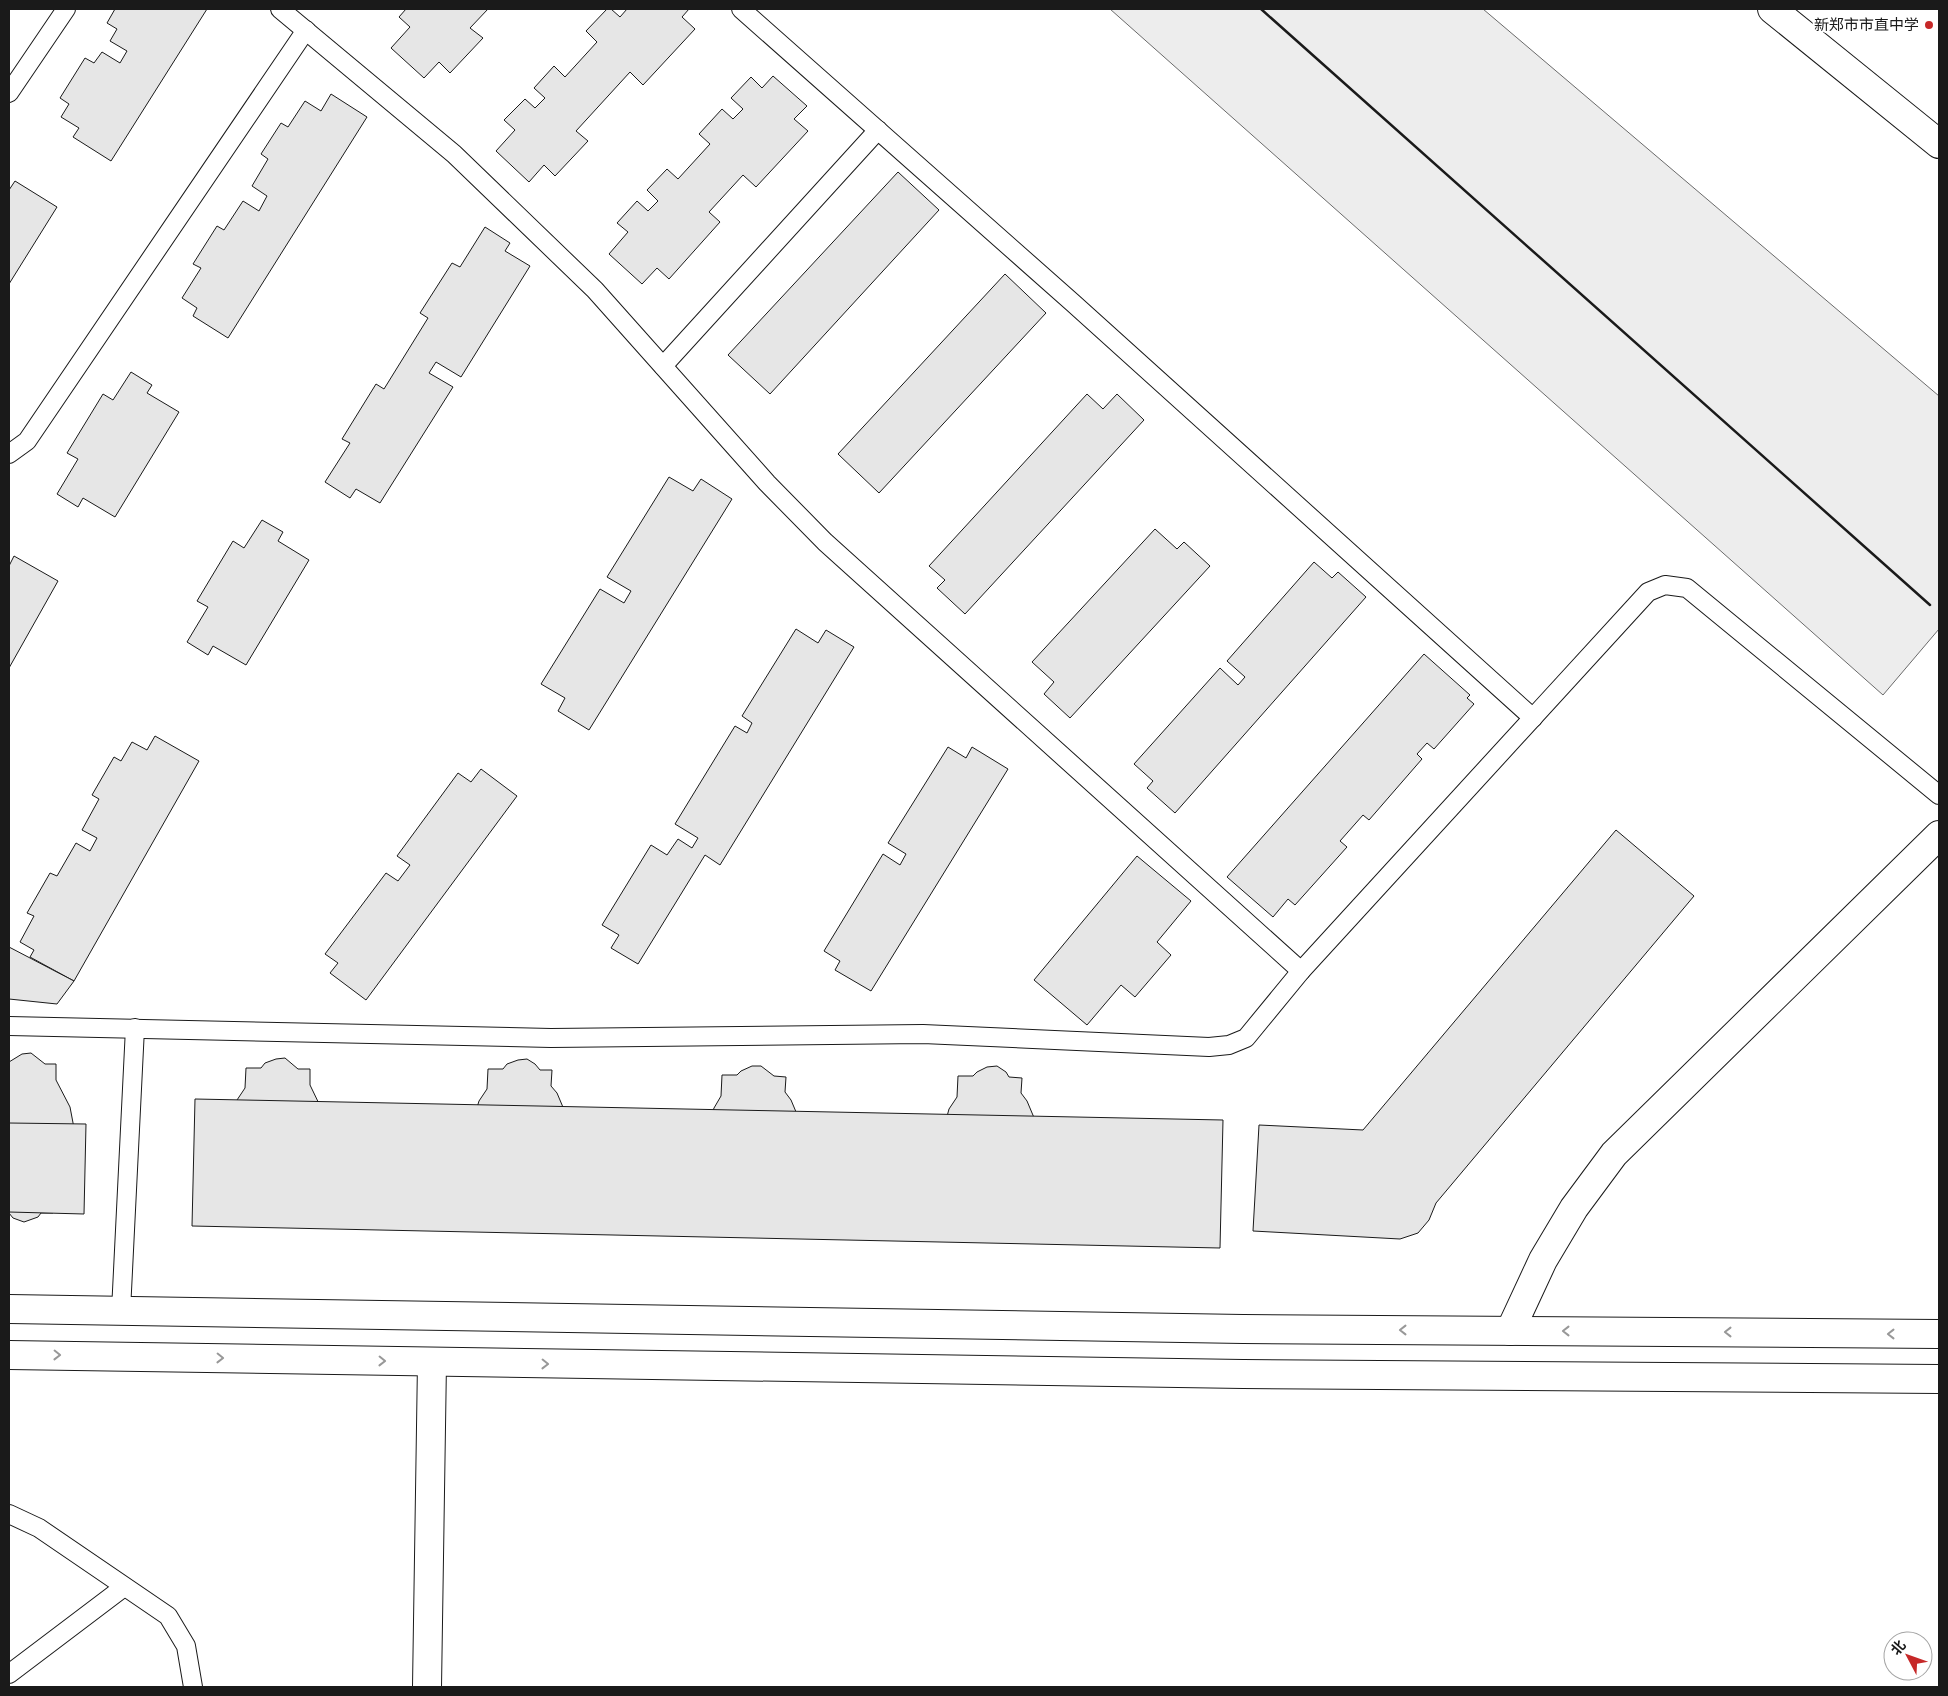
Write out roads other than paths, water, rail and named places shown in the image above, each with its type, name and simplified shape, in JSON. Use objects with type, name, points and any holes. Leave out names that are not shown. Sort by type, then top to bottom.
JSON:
[{"type":"street","points":[[1772,9],[1939,144]]},
{"type":"street","points":[[1510,1331],[1543,1260],[1574,1208],[1614,1154],[1939,835]]},
{"type":"street","points":[[9,1309],[577,1319],[1510,1331],[1939,1334]]},
{"type":"street","points":[[9,1355],[1243,1374],[1939,1379]]},
{"type":"street","points":[[427,1687],[432,1362]]},
{"type":"lane","points":[[9,93],[66,9]]},
{"type":"lane","points":[[280,9],[454,154],[595,290],[767,483],[825,542],[1301,971]]},
{"type":"lane","points":[[740,9],[1080,310],[1533,718]]},
{"type":"lane","points":[[9,454],[27,441],[306,30]]},
{"type":"lane","points":[[663,366],[878,130]]},
{"type":"lane","points":[[9,1026],[551,1038],[922,1034],[1210,1047],[1230,1045],[1246,1038],[1301,971],[1648,592],[1665,585],[1688,588],[1939,795]]},
{"type":"lane","points":[[121,1311],[135,1028]]},
{"type":"lane","points":[[9,1514],[39,1528],[168,1616],[186,1646],[193,1687]]},
{"type":"lane","points":[[9,1674],[124,1587]]},
{"type":"place","name":"新郑市市直中学","points":[[1929,25]]}]
